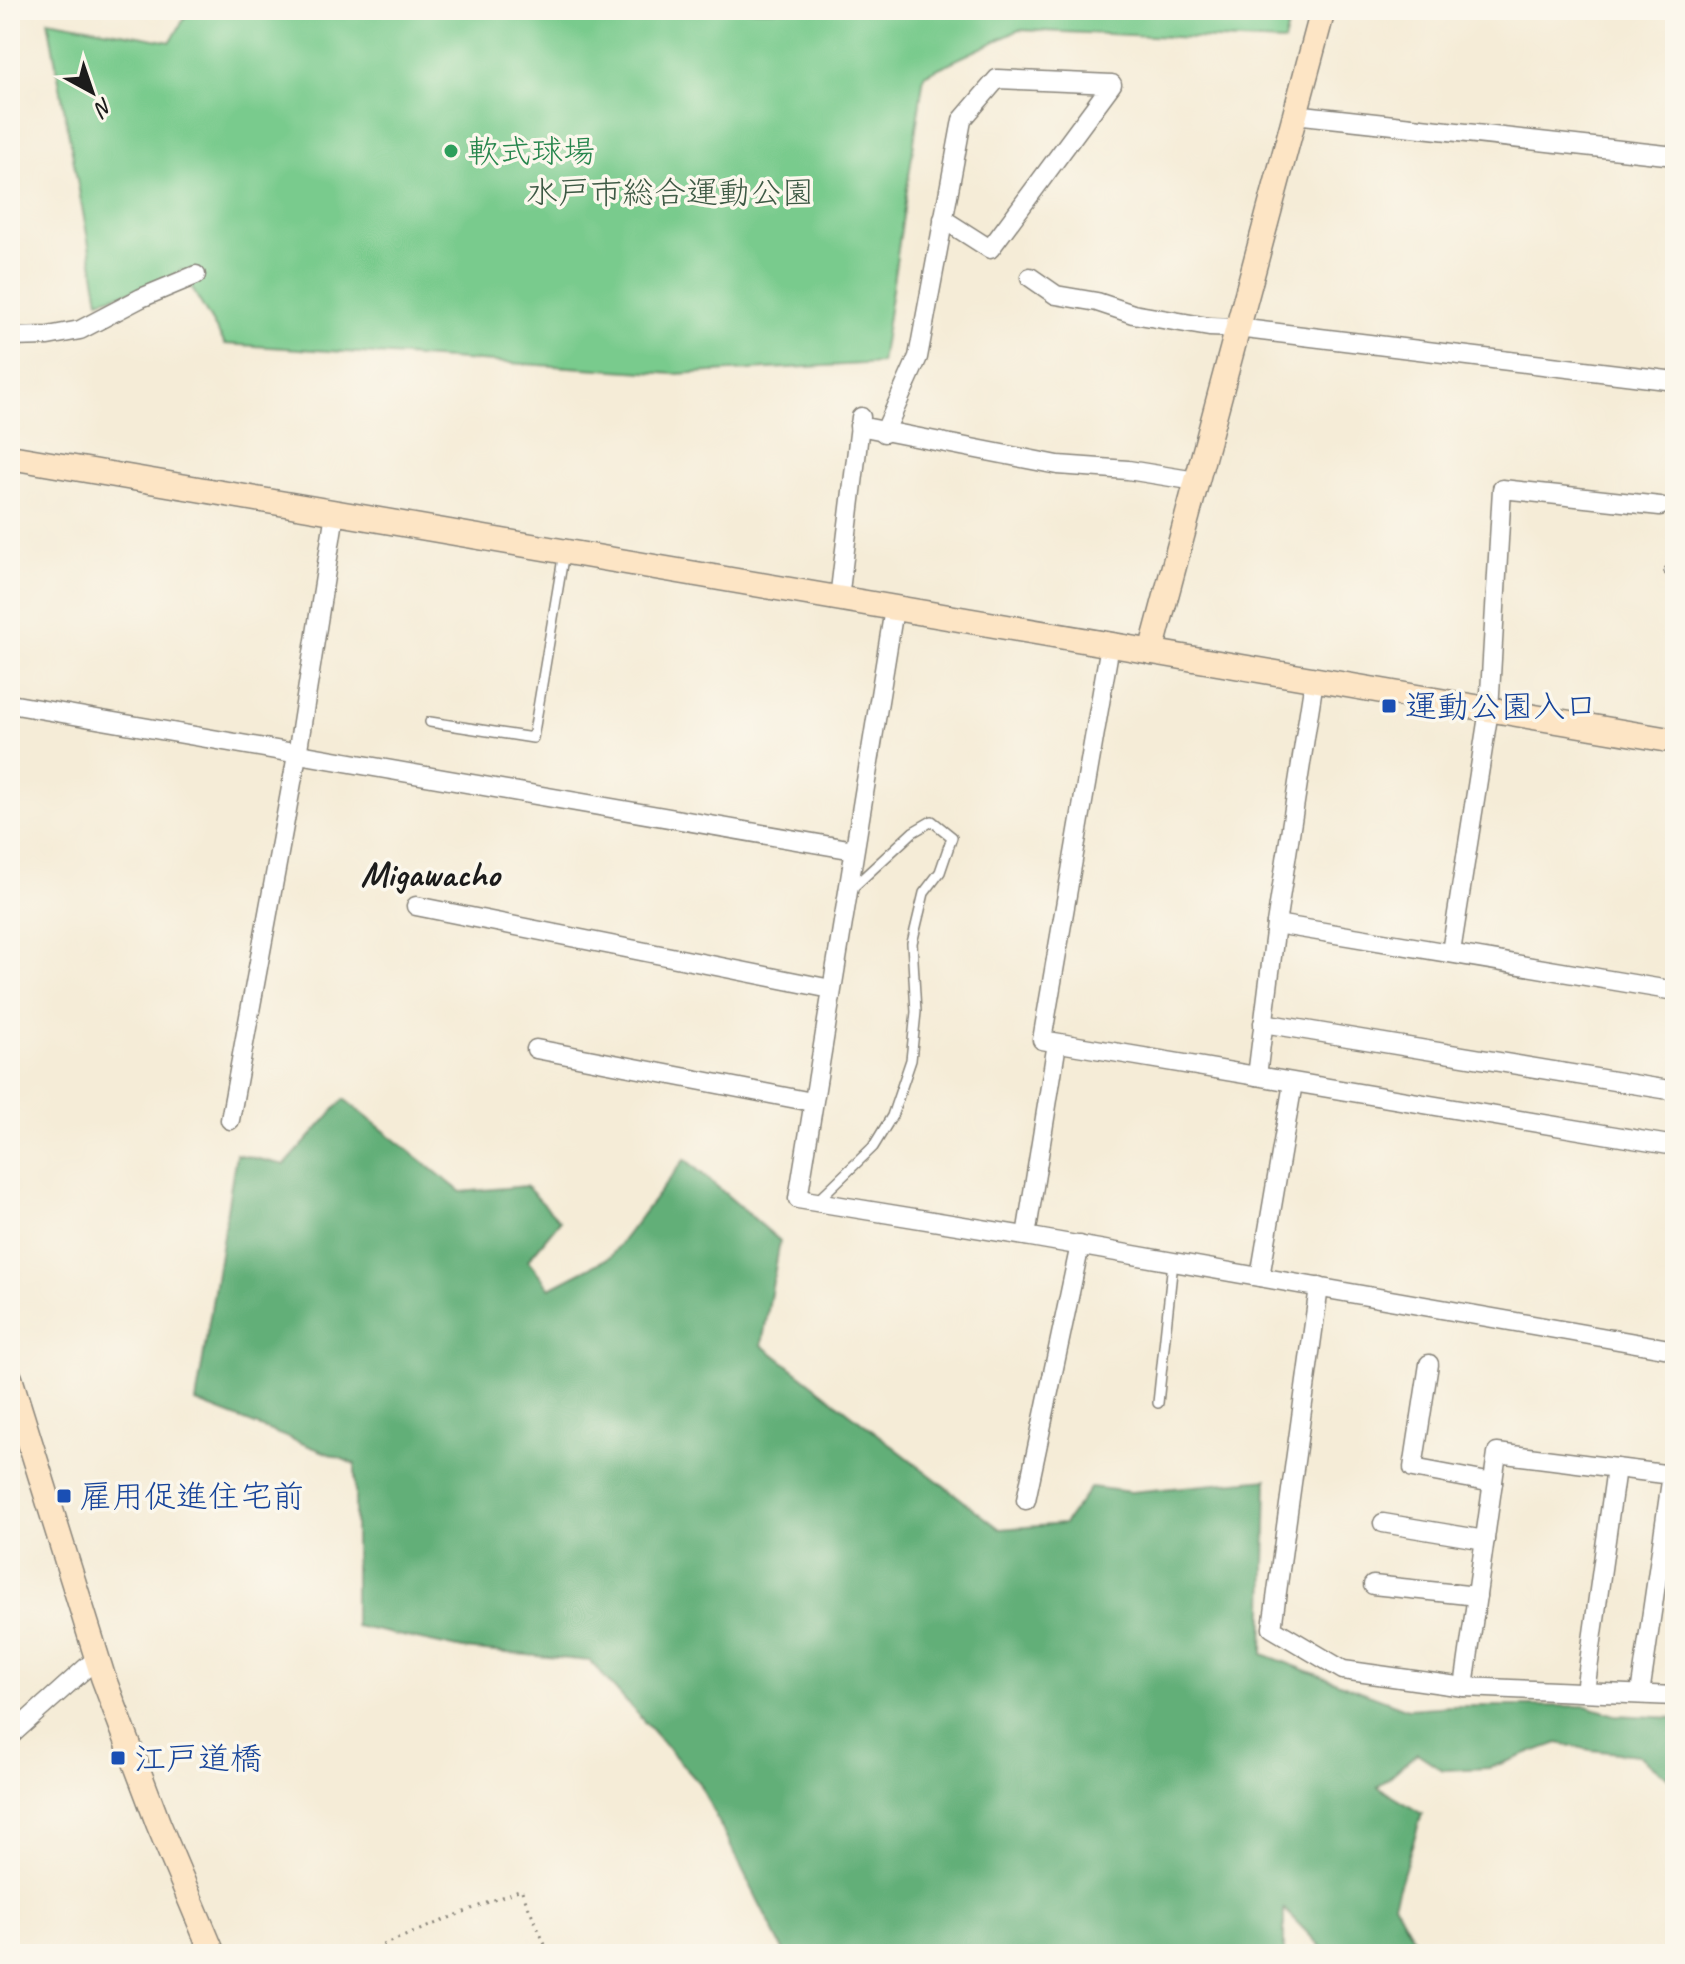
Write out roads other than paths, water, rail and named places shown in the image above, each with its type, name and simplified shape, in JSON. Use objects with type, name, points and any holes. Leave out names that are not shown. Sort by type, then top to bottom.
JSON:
[{"type":"street","points":[[1151,652],[1323,10]]},
{"type":"street","points":[[884,433],[918,357],[943,219],[962,120],[997,79],[1112,84],[990,249],[943,219]]},
{"type":"street","points":[[1294,114],[1675,156]]},
{"type":"street","points":[[10,337],[48,336],[80,330],[141,298],[196,275]]},
{"type":"street","points":[[1030,277],[1056,295],[1097,302],[1133,314],[1209,327],[1675,381]]},
{"type":"street","points":[[839,599],[860,422],[884,433],[1058,465],[1128,470],[1196,481]]},
{"type":"street","points":[[10,457],[1675,741]]},
{"type":"street","points":[[1451,952],[1489,710],[1502,489],[1660,506]]},
{"type":"street","points":[[230,1120],[297,755],[335,513]]},
{"type":"street","points":[[894,609],[798,1199],[1080,1245],[1675,1350]]},
{"type":"street","points":[[1110,645],[1042,1040],[1675,1146]]},
{"type":"street","points":[[1257,1076],[1276,924],[1314,680]]},
{"type":"street","points":[[10,704],[854,850]]},
{"type":"street","points":[[416,906],[831,989]]},
{"type":"street","points":[[1276,924],[1675,991]]},
{"type":"street","points":[[1263,1023],[1675,1091]]},
{"type":"street","points":[[1026,1236],[1057,1043]]},
{"type":"street","points":[[536,1049],[812,1102]]},
{"type":"street","points":[[1260,1277],[1293,1083]]},
{"type":"street","points":[[1026,1500],[1080,1245]]},
{"type":"street","points":[[1319,1287],[1272,1628],[1343,1670],[1464,1687],[1675,1696]]},
{"type":"street","points":[[1429,1364],[1413,1468],[1493,1483]]},
{"type":"street","points":[[10,1378],[98,1657],[158,1823],[213,1954]]},
{"type":"street","points":[[1464,1687],[1497,1453],[1672,1475]]},
{"type":"street","points":[[1640,1694],[1675,1454]]},
{"type":"street","points":[[1585,1691],[1616,1468]]},
{"type":"street","points":[[1383,1523],[1485,1540]]},
{"type":"street","points":[[1373,1585],[1477,1596]]},
{"type":"street","points":[[10,1736],[98,1657]]},
{"type":"lane","points":[[430,722],[533,738],[564,552]]},
{"type":"lane","points":[[816,1202],[873,1147],[892,1116],[911,1060],[913,1044],[916,1012],[912,943],[924,893],[940,872],[952,837],[932,821],[913,832],[847,893]]},
{"type":"lane","points":[[1158,1403],[1173,1262]]},
{"type":"place","name":"軟式球場","points":[[451,151]]},
{"type":"place","name":"運動公園入口","points":[[1389,706]]},
{"type":"place","name":"雇用促進住宅前","points":[[64,1496]]},
{"type":"place","name":"江戸道橋","points":[[118,1758]]},
{"type":"district","name":"Migawacho","points":[[430,873]]},
{"type":"park label","name":"水戸市総合運動公園","points":[[670,192]]}]
